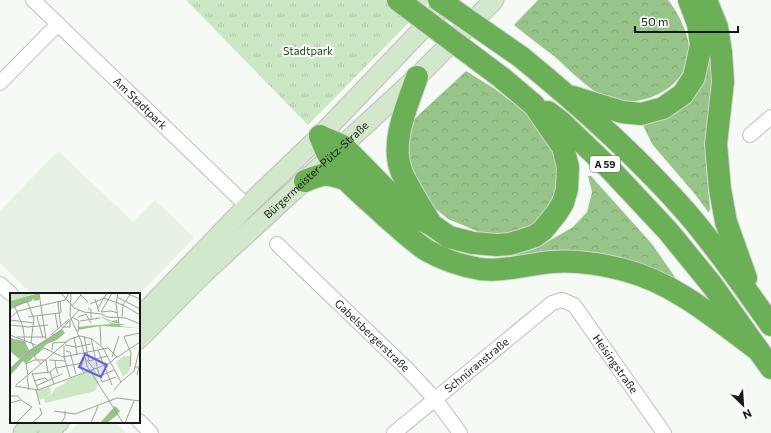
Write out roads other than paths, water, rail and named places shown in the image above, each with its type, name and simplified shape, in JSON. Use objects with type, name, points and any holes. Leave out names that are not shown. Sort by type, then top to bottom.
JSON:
[{"type":"highway","name":"A 59","points":[[398,0],[502,78],[534,105],[547,111],[561,122],[618,177],[663,225],[712,285],[771,368]]},
{"type":"highway","name":"A 59","points":[[439,0],[521,57],[570,96],[648,171],[687,214],[732,270],[771,325]]},
{"type":"highway","points":[[570,96],[622,112],[641,114],[662,108],[682,94],[694,77],[701,45],[698,24],[689,0]]},
{"type":"highway","points":[[706,0],[717,27],[721,52],[723,82],[716,144],[720,189],[726,222],[756,304]]},
{"type":"highway","points":[[417,77],[399,128],[398,158],[401,172],[432,225]]},
{"type":"highway","points":[[320,136],[336,152],[367,170],[401,205],[414,216],[449,236],[473,244],[510,244],[534,236],[543,230],[563,203],[567,189],[568,167],[563,147],[534,105]]},
{"type":"highway","points":[[336,152],[345,179]]},
{"type":"highway","points":[[305,181],[321,174],[329,174],[345,179],[400,229],[428,251],[452,262],[480,269],[508,268],[552,262],[593,263],[625,271],[654,281],[698,306],[758,350]]},
{"type":"main road","name":"Bürgermeister-Pütz-Straße","points":[[140,317],[247,206],[320,136],[450,0]]},
{"type":"main road","name":"Bürgermeister-Pütz-Straße","points":[[140,338],[202,275],[417,77],[494,0]]},
{"type":"main road","points":[[23,433],[33,423]]},
{"type":"main road","points":[[48,433],[58,423]]},
{"type":"street","name":"Am Stadtpark","points":[[33,0],[247,206]]},
{"type":"street","points":[[0,83],[58,24]]},
{"type":"street","points":[[750,135],[771,117]]},
{"type":"street","name":"Gabelsbergerstraße","points":[[277,244],[435,399],[460,433]]},
{"type":"street","points":[[0,284],[10,293]]},
{"type":"street","name":"Schnüranstraße","points":[[394,433],[552,303],[562,300]]},
{"type":"street","name":"Heisingstraße","points":[[562,300],[574,306],[664,433]]},
{"type":"street","points":[[140,422],[151,433]]},
{"type":"park label","name":"Stadtpark","points":[[308,51]]}]
